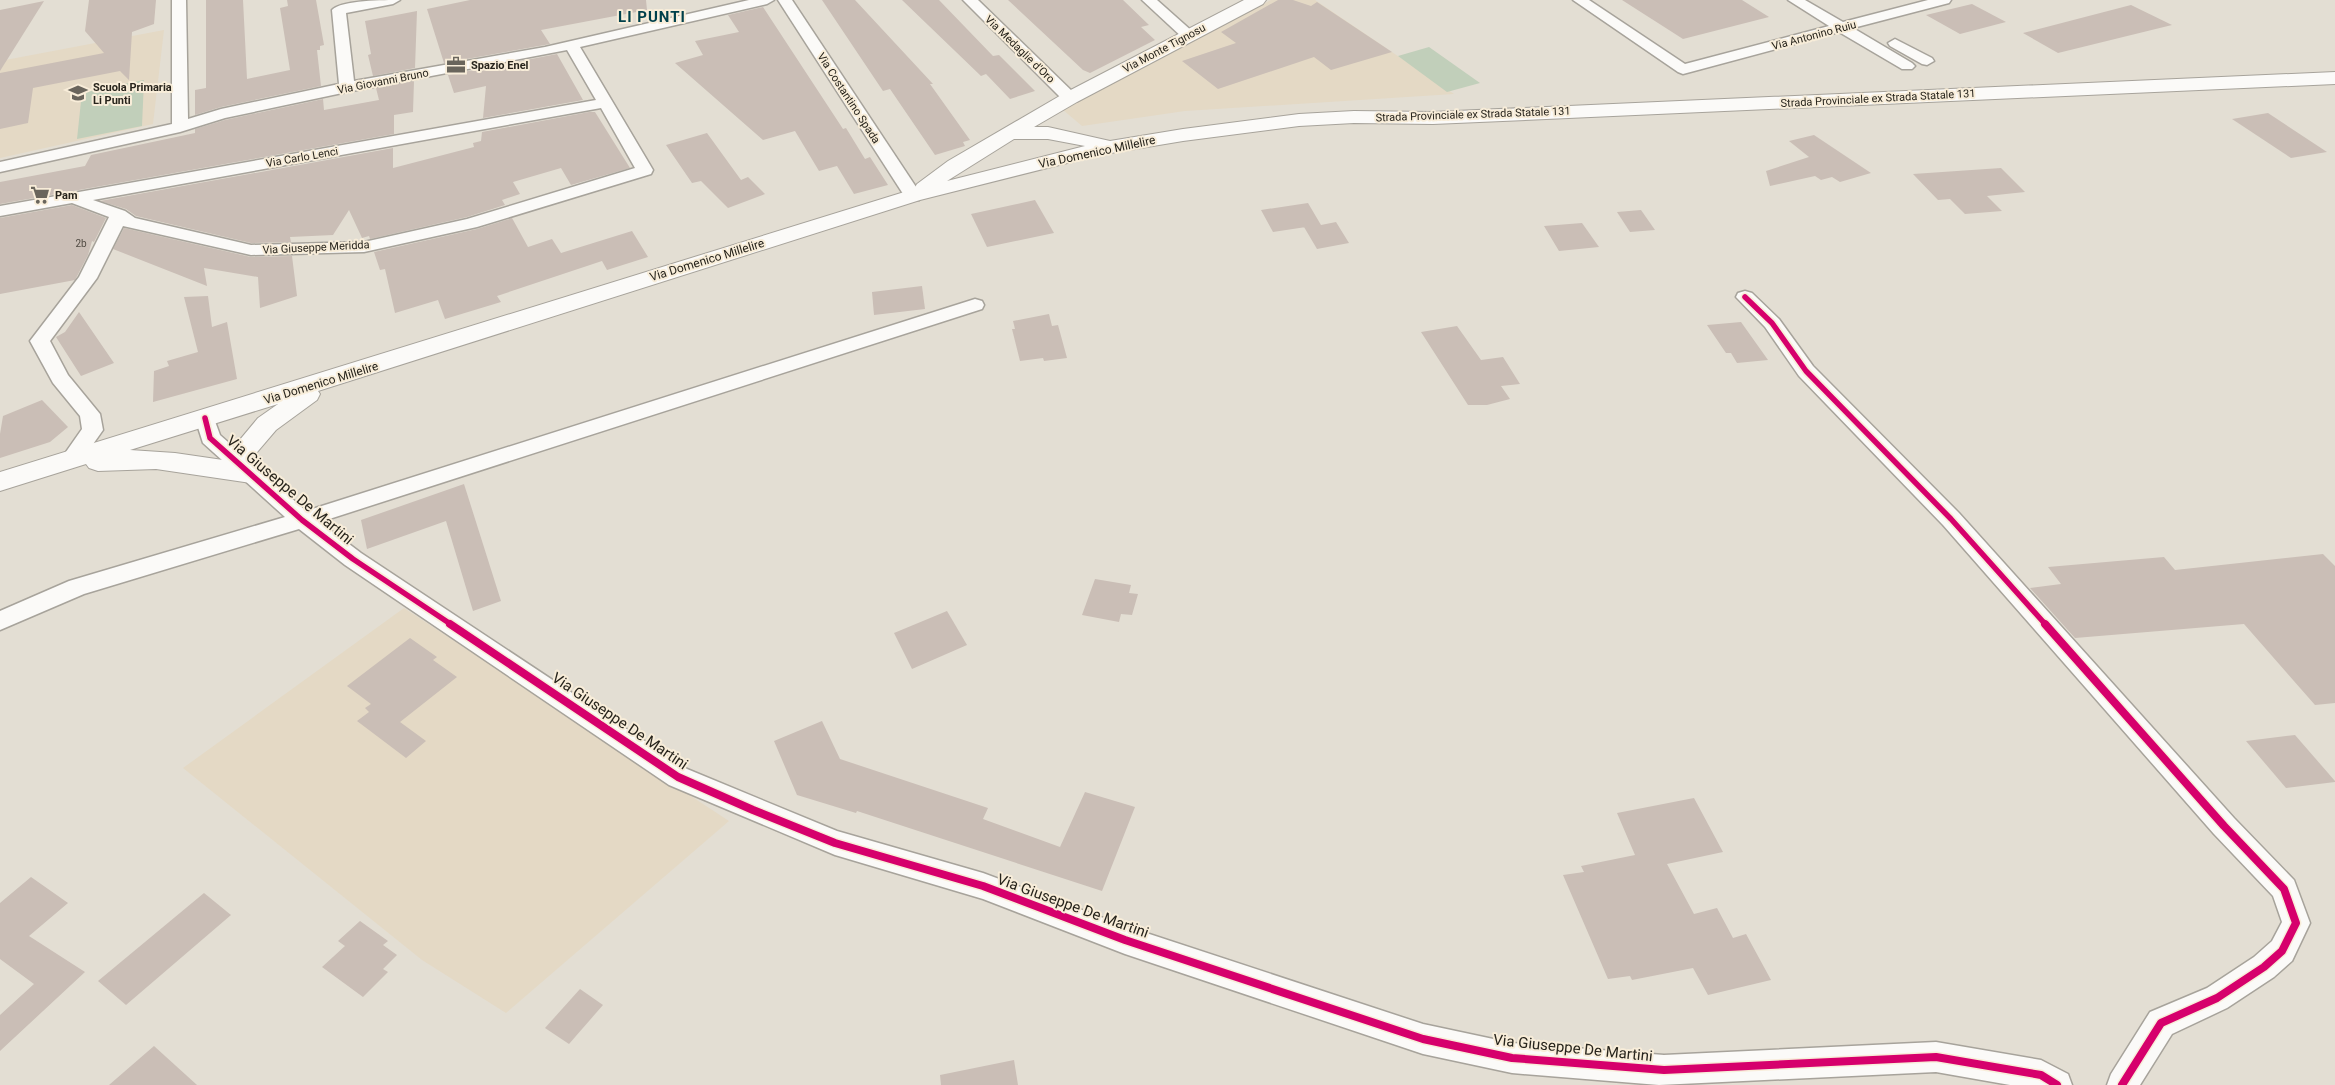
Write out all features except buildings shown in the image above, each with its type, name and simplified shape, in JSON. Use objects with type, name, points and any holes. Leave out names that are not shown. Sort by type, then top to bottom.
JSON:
[{"type":"main road","name":"Via Monte Tignosu","points":[[913,196],[955,165],[1070,98],[1257,0]]},
{"type":"main road","name":"Strada Provinciale ex Strada Statale 131","points":[[1354,117],[1426,107],[2335,65]]},
{"type":"main road","name":"Strada Provinciale ex Strada Statale 131","points":[[1354,117],[1443,117],[2335,78]]},
{"type":"main road","name":"Via Monte Tignosu","points":[[1033,165],[1047,148],[1048,133],[1054,117],[1070,98]]},
{"type":"main road","name":"Via Domenico Millelire","points":[[0,482],[913,196],[1115,146],[1299,120],[1354,117]]},
{"type":"main road","points":[[1033,165],[1001,152],[1004,137],[1048,133],[1115,146]]},
{"type":"main road","points":[[35,471],[119,458],[243,467],[267,424],[325,381]]},
{"type":"street","points":[[179,0],[180,127]]},
{"type":"street","points":[[347,87],[339,10],[393,0]]},
{"type":"street","name":"Via Giovanni Bruno","points":[[0,167],[180,127],[221,114],[347,87],[571,45],[767,0]]},
{"type":"street","name":"Via Costantino Spada","points":[[785,0],[913,196]]},
{"type":"street","name":"Via Medaglie d'Oro","points":[[970,0],[1070,98]]},
{"type":"street","points":[[1149,0],[1188,36]]},
{"type":"street","name":"Via Antonino Ruiu","points":[[1580,0],[1683,69],[1944,0]]},
{"type":"street","points":[[1795,0],[1907,66]]},
{"type":"street","points":[[1821,0],[1926,61]]},
{"type":"street","points":[[571,45],[604,103]]},
{"type":"street","name":"Via Giuseppe Meridda","points":[[76,198],[119,215],[129,222],[251,250],[364,247],[470,222],[645,170],[604,103]]},
{"type":"street","name":"Via Carlo Lenci","points":[[0,211],[604,103]]},
{"type":"street","points":[[72,459],[93,430],[90,414],[60,378],[40,341],[88,278],[119,215]]},
{"type":"street","points":[[1745,297],[1772,323],[1806,371],[1951,519],[2224,826],[2284,889],[2296,923],[2282,951],[2217,998],[2161,1023],[2122,1085]]},
{"type":"street","points":[[302,520],[974,305]]},
{"type":"street","name":"Via Giuseppe De Martini","points":[[205,418],[210,438],[302,520],[353,560],[678,776],[753,810],[835,843],[983,886],[1125,940],[1423,1038],[1512,1058],[1664,1070],[1936,1057],[2041,1075],[2056,1085]]},
{"type":"street","name":"Via Giuseppe De Martini","points":[[0,622],[77,587],[302,520]]},
{"type":"shaded area","points":[[1271,0],[1315,0],[1454,94],[1185,111],[1082,126],[1062,109]]},
{"type":"shaded area","name":"Scuola Primaria Li Punti","points":[[164,30],[153,124],[0,158],[0,61]]},
{"type":"shaded area","points":[[404,608],[729,821],[506,1013],[422,960],[183,768]]},
{"type":"green space","points":[[1429,47],[1480,83],[1447,92],[1398,56]]},
{"type":"green space","points":[[144,80],[142,126],[77,139],[82,92]]},
{"type":"cycle path","points":[[1745,297],[1772,323],[1806,371],[1951,519],[2224,826],[2284,889],[2296,923],[2282,951],[2264,967],[2217,998],[2161,1023],[2122,1085]]},
{"type":"cycle path","points":[[205,418],[210,438],[302,520],[353,559],[678,777],[835,843],[983,886],[1125,940],[1423,1039],[1512,1058],[1664,1070],[1936,1057],[2041,1075],[2057,1085]]},
{"type":"place","name":"Spazio Enel","points":[[456,65]]},
{"type":"place","name":"Scuola Primaria Li Punti","points":[[78,93]]},
{"type":"place","name":"Pam","points":[[40,195]]},
{"type":"district","name":"LI PUNTI","points":[[652,17]]}]
